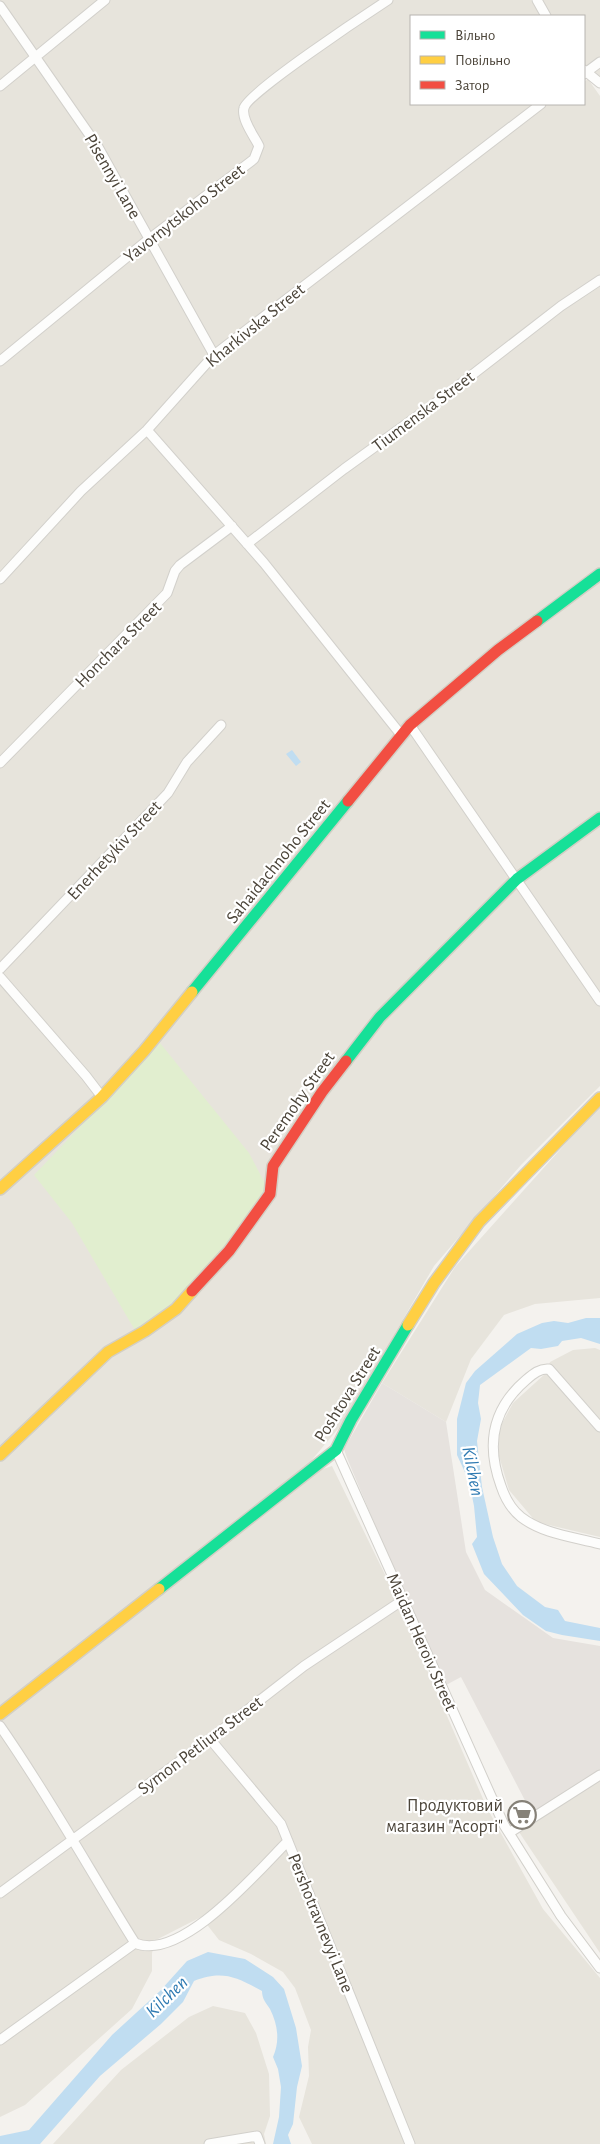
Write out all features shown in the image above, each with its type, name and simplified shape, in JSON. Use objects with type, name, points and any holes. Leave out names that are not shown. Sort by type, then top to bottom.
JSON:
[{"type":"street","points":[[0,86],[105,0]]},
{"type":"street","name":"Yavornytskoho Street","points":[[0,361],[149,239],[254,158],[259,146],[243,114],[244,105],[339,32],[388,0]]},
{"type":"street","points":[[536,0],[545,15]]},
{"type":"street","name":"Pisennyi Lane","points":[[0,6],[98,147],[214,355]]},
{"type":"street","points":[[600,62],[585,72],[600,83]]},
{"type":"street","name":"Kharkivska Street","points":[[0,580],[82,491],[147,430],[214,355],[540,105]]},
{"type":"street","name":"Tiumenska Street","points":[[247,544],[344,469],[441,399],[561,306],[600,280]]},
{"type":"street","points":[[147,430],[247,544],[402,736]]},
{"type":"street","name":"Honchara Street","points":[[0,762],[167,593],[175,572],[180,565],[232,526]]},
{"type":"street","name":"Sahaidachnoho Street","points":[[0,1189],[102,1097],[144,1051],[410,725],[498,650],[600,574]]},
{"type":"street","name":"Enerhetykiv Street","points":[[0,969],[168,793],[187,762],[221,725]]},
{"type":"street","points":[[410,725],[600,1001]]},
{"type":"street","name":"Peremohy Street","points":[[0,1455],[108,1352],[120,1343],[145,1331],[176,1309],[229,1251],[236,1239],[252,1220],[270,1194],[273,1166],[348,1057],[380,1017],[517,879],[600,818]]},
{"type":"street","points":[[0,977],[102,1097]]},
{"type":"street","name":"Poshtova Street","points":[[0,1714],[336,1450],[351,1420],[434,1283],[478,1222],[600,1098]]},
{"type":"street","points":[[600,1427],[549,1368],[544,1368],[534,1373],[514,1390],[501,1411],[496,1425],[492,1454],[505,1497],[512,1508],[522,1517],[542,1529],[600,1544]]},
{"type":"street","name":"Maidan Heroiv Street","points":[[336,1450],[434,1673],[509,1833],[561,1916],[600,1968]]},
{"type":"street","name":"Symon Petliura Street","points":[[0,1893],[210,1739],[304,1666],[403,1600]]},
{"type":"street","points":[[0,1726],[30,1769],[74,1839],[135,1944],[0,2040]]},
{"type":"street","points":[[210,1739],[281,1824],[288,1841]]},
{"type":"street","points":[[509,1833],[600,1775]]},
{"type":"street","name":"Pershotravnevyi Lane","points":[[135,1944],[143,1947],[158,1946],[170,1942],[198,1927],[213,1916],[288,1841],[410,2144]]},
{"type":"street","points":[[209,2144],[257,2136],[260,2144]]},
{"type":"shaded area","points":[[0,0],[531,0],[540,15],[410,15],[410,105],[585,105],[585,81],[588,79],[600,96],[600,1086],[521,1165],[434,1266],[343,1423],[305,1468],[0,1706]]},
{"type":"shaded area","points":[[541,0],[600,0],[600,84],[585,67],[585,15],[550,15]]},
{"type":"shaded area","points":[[600,1105],[600,1298],[535,1304],[504,1315],[471,1359],[446,1422],[382,1383],[455,1267]]},
{"type":"shaded area","points":[[595,1348],[600,1350],[600,1537],[536,1522],[509,1490],[499,1456],[499,1429],[513,1403],[546,1373],[550,1362],[573,1350]]},
{"type":"shaded area","points":[[382,1383],[446,1422],[466,1552],[485,1590],[553,1638],[600,1646],[600,1770],[532,1814],[461,1677],[446,1685],[419,1630],[347,1458],[344,1449]]},
{"type":"shaded area","points":[[332,1466],[391,1587],[487,1808],[543,1909],[600,1978],[600,2144],[312,2144],[299,2117],[309,2076],[308,2047],[311,2030],[295,1988],[283,1972],[251,1954],[219,1940],[201,1917],[156,1940],[152,1953],[152,1971],[132,2009],[25,2105],[0,2117],[0,1722],[320,1470]]},
{"type":"shaded area","points":[[600,1778],[600,1953],[519,1832],[555,1806]]},
{"type":"shaded area","points":[[213,2006],[245,2013],[256,2033],[269,2074],[270,2116],[264,2134],[266,2144],[53,2144],[121,2070],[189,2017]]},
{"type":"green space","points":[[160,1043],[249,1153],[268,1189],[222,1252],[169,1312],[136,1332],[72,1223],[34,1175]]},
{"type":"water","points":[[292,750],[301,762],[296,766],[286,754]]},
{"type":"water","name":"Kilchen","points":[[586,1318],[600,1318],[600,1344],[581,1338],[562,1341],[558,1346],[541,1349],[531,1348],[480,1385],[478,1403],[481,1419],[477,1441],[482,1487],[493,1537],[502,1564],[517,1586],[545,1607],[558,1610],[565,1621],[600,1628],[600,1641],[546,1631],[523,1615],[484,1574],[472,1544],[477,1537],[469,1481],[457,1455],[457,1419],[466,1383],[475,1371],[517,1334],[542,1323],[554,1321],[568,1323]]},
{"type":"water","name":"Kilchen","points":[[208,1952],[245,1959],[273,1977],[284,1989],[296,2028],[302,2066],[297,2087],[293,2124],[288,2135],[291,2144],[273,2144],[279,2117],[281,2087],[278,2069],[273,2057],[277,2045],[276,2027],[273,2015],[263,1999],[262,1991],[237,1979],[213,1976],[194,1981],[183,2002],[161,2024],[100,2076],[40,2144],[0,2144],[0,2136],[29,2130],[112,2035],[160,1991],[187,1961]]},
{"type":"traffic: fast","points":[[537,621],[600,574]]},
{"type":"traffic: fast","points":[[192,992],[348,801]]},
{"type":"traffic: fast","points":[[346,1061],[380,1017],[517,879],[600,818]]},
{"type":"traffic: fast","points":[[159,1589],[336,1450],[351,1420],[408,1325]]},
{"type":"traffic: slow","points":[[0,1189],[102,1097],[144,1051],[192,992]]},
{"type":"traffic: slow","points":[[408,1325],[434,1283],[479,1222],[600,1098]]},
{"type":"traffic: slow","points":[[0,1455],[108,1352],[145,1331],[176,1309],[192,1291]]},
{"type":"traffic: slow","points":[[0,1714],[159,1589]]},
{"type":"traffic: jam","points":[[348,801],[410,725],[498,650],[537,621]]},
{"type":"traffic: jam","points":[[192,1291],[229,1251],[270,1194],[273,1166],[322,1092],[346,1061]]},
{"type":"place","name":"Продуктовий магазин \"Асорті\"","points":[[522,1815]]}]
